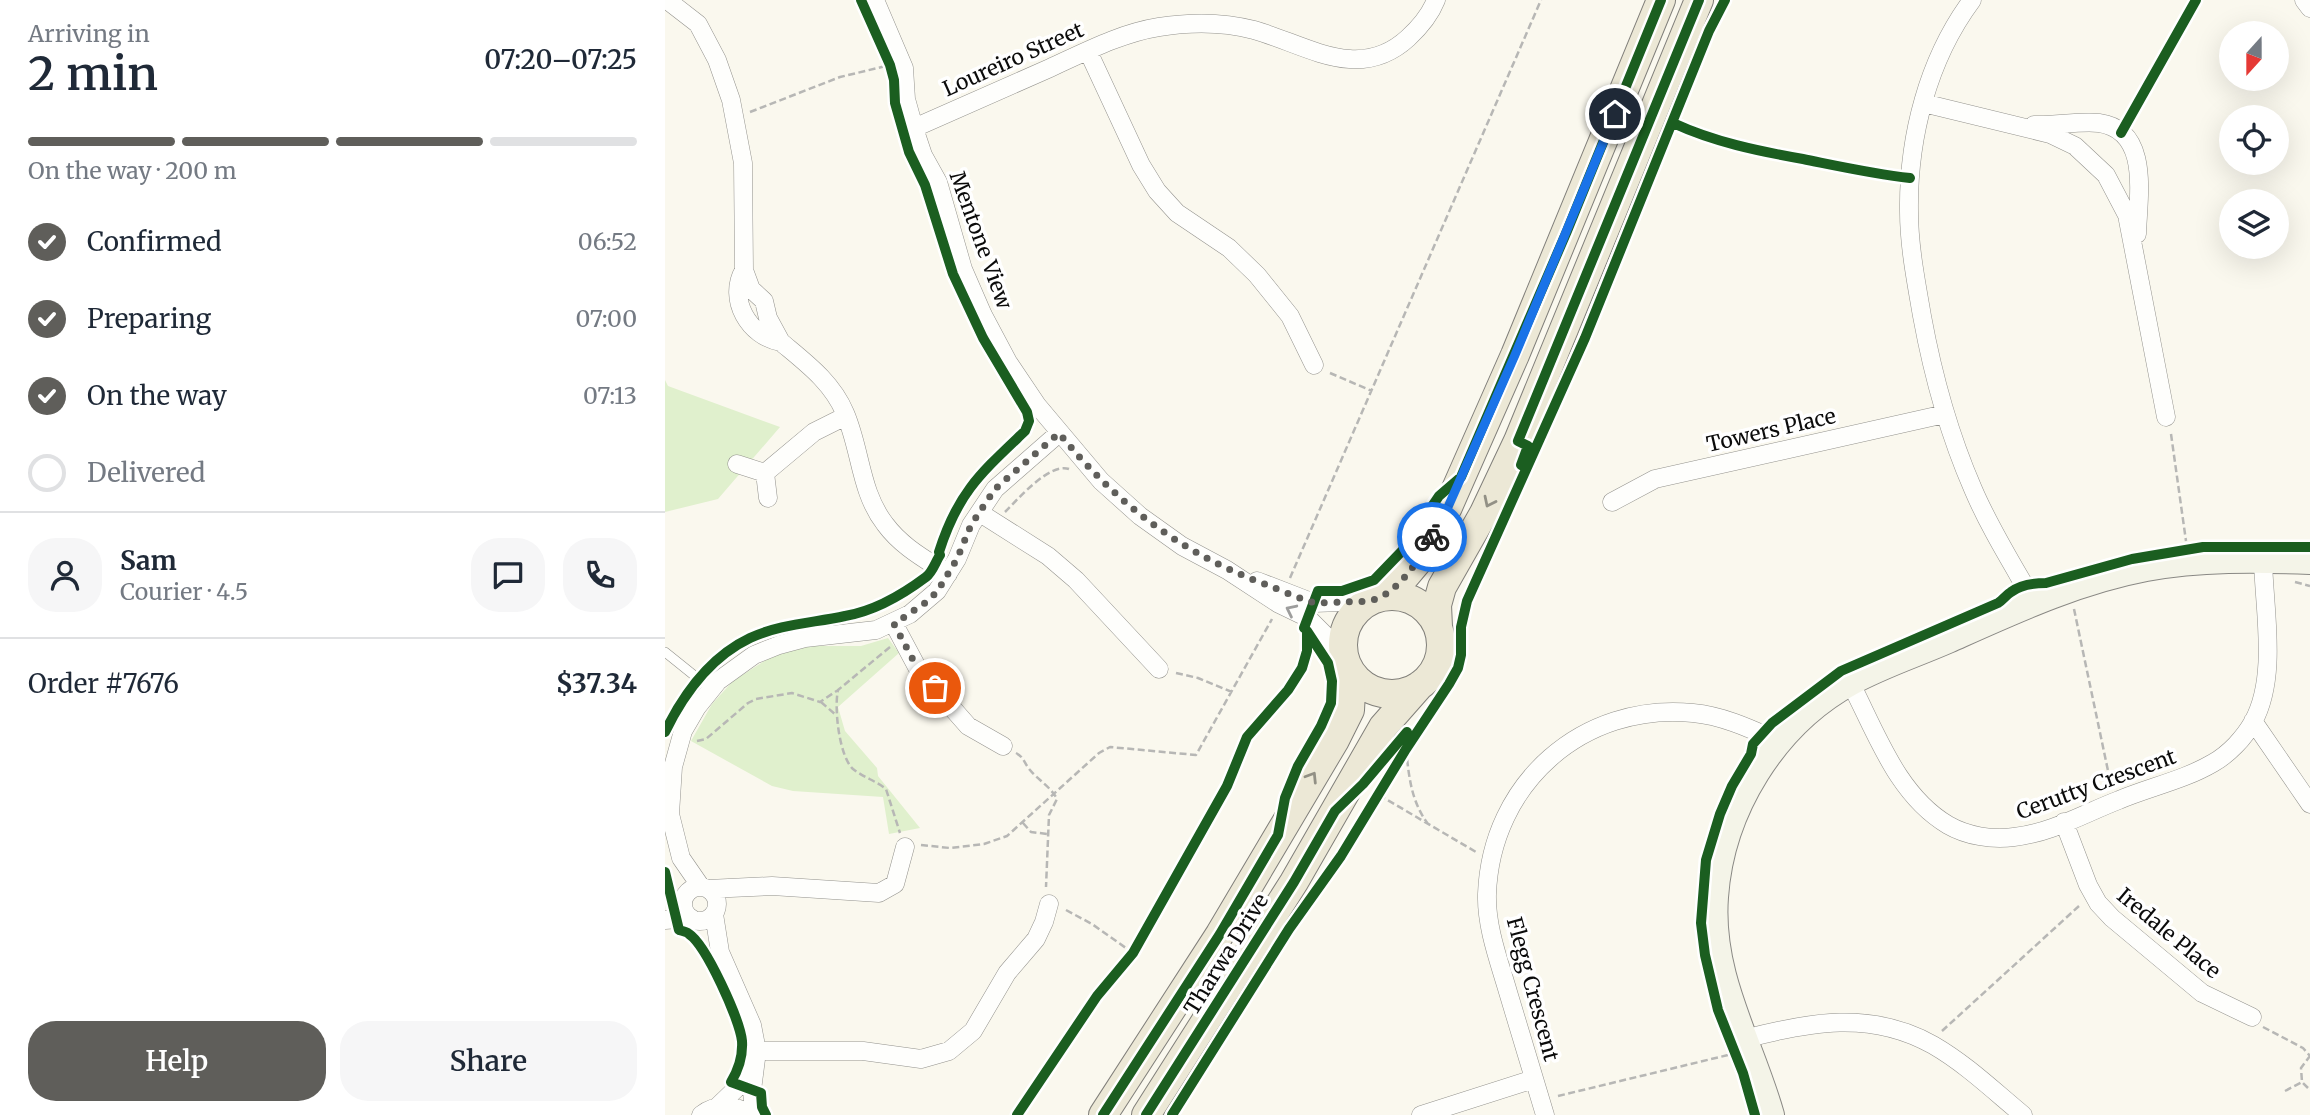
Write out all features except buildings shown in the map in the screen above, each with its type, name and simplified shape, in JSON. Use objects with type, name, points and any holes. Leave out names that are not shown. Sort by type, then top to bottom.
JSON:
[{"type":"main road","points":[[1661,0],[1536,305],[1448,507],[1418,561],[1402,580],[1356,610],[1347,623],[1343,638],[1347,663],[1363,684],[1384,693],[1407,692],[1420,685],[1432,673],[1439,659],[1441,643],[1437,606],[1441,587],[1484,513],[1518,441],[1699,0]]},
{"type":"main road","points":[[1375,599],[1399,596],[1415,601],[1429,612],[1438,627]]},
{"type":"main road","name":"Tharwa Drive","points":[[1103,1115],[1220,934],[1335,740],[1349,710],[1347,663]]},
{"type":"main road","name":"Tharwa Drive","points":[[1146,1115],[1287,893],[1383,727],[1420,685]]},
{"type":"street","points":[[667,0],[698,24],[717,60],[736,117],[743,163],[744,270],[751,289],[764,301],[768,318],[781,342],[824,379],[846,416],[865,486],[878,513],[904,545],[948,574]]},
{"type":"street","name":"Mentone View","points":[[874,0],[904,68],[906,99],[914,128],[923,155],[938,183],[963,269],[1008,362],[1059,433],[1101,481],[1140,516],[1182,546],[1282,598],[1308,618],[1347,663]]},
{"type":"street","name":"Loureiro Street","points":[[914,128],[1088,51],[1142,31],[1199,23],[1254,30],[1336,58],[1358,61],[1380,56],[1400,45],[1418,29],[1436,0]]},
{"type":"street","points":[[1972,0],[1960,16],[1937,62],[1923,103],[1910,169],[1912,261],[1928,346],[1945,414],[1973,488],[1995,536],[2033,602]]},
{"type":"street","points":[[2304,0],[2310,8]]},
{"type":"street","points":[[1088,51],[1141,165],[1157,191],[1177,213],[1229,248],[1257,275],[1290,316],[1314,365]]},
{"type":"street","points":[[1923,103],[2050,134],[2075,146],[2106,175],[2127,215],[2166,417]]},
{"type":"street","points":[[1989,119],[2038,125],[2099,123],[2115,128],[2127,138],[2136,153],[2139,171],[2137,246],[2140,281]]},
{"type":"street","points":[[744,270],[739,300],[742,316],[773,341],[781,342]]},
{"type":"street","name":"Towers Place","points":[[1612,502],[1655,479],[1945,414]]},
{"type":"street","points":[[765,473],[814,432],[846,416]]},
{"type":"street","points":[[752,1115],[757,1054],[752,1025],[720,952],[689,910],[681,858],[670,814],[670,783],[683,732],[711,689],[754,655],[805,638],[898,631],[937,592],[957,559],[963,540],[987,517],[995,489],[1059,433]]},
{"type":"street","points":[[737,464],[765,473]]},
{"type":"street","points":[[765,473],[768,498]]},
{"type":"street","points":[[987,517],[1048,556],[1076,580],[1159,669]]},
{"type":"street","points":[[1771,1115],[1737,1049],[1720,971],[1715,934],[1715,896],[1721,858],[1732,820],[1749,785],[1779,741],[1815,707],[1850,682],[2033,602],[2090,582],[2148,568],[2205,562],[2263,568],[2310,561]]},
{"type":"street","name":"Cerutty Crescent","points":[[1850,682],[1899,777],[1921,805],[1949,826],[1975,835],[2003,838],[2036,832],[2211,765],[2239,742],[2253,722],[2263,698],[2268,673],[2263,568]]},
{"type":"street","name":"Mentone View","points":[[1282,598],[1314,603],[1375,599]]},
{"type":"street","points":[[898,631],[918,669],[968,726],[1003,746]]},
{"type":"street","name":"Flegg Crescent","points":[[1543,1108],[1495,948],[1487,896],[1491,859],[1501,825],[1529,778],[1556,752],[1601,725],[1642,713],[1696,713],[1740,724],[1779,741]]},
{"type":"street","points":[[2253,722],[2310,804]]},
{"type":"street","name":"Iredale Place","points":[[2064,822],[2094,896],[2112,918],[2202,993],[2252,1017]]},
{"type":"street","points":[[689,910],[689,891],[704,888],[742,889],[772,886],[879,892],[895,884],[905,847]]},
{"type":"street","points":[[681,858],[716,899],[720,952]]},
{"type":"street","points":[[689,910],[704,920],[742,889]]},
{"type":"street","points":[[757,1054],[863,1051],[921,1059],[949,1051],[973,1031],[1007,973],[1036,939],[1048,904]]},
{"type":"street","points":[[665,919],[689,910]]},
{"type":"street","points":[[1737,1049],[1790,1027],[1827,1022],[1864,1023],[1900,1031],[1933,1045],[2023,1115]]},
{"type":"street","points":[[709,1111],[740,1086],[757,1054]]},
{"type":"street","points":[[1421,1115],[1534,1079]]},
{"type":"street","points":[[709,1111],[730,1105],[752,1115]]},
{"type":"lane","points":[[665,652],[711,689]]},
{"type":"path","points":[[838,690],[836,715],[848,764],[886,789],[905,847],[925,845],[950,848],[984,844],[1007,836],[1099,753],[1110,747],[1196,755],[1268,629],[1541,0]]},
{"type":"path","points":[[736,117],[841,77],[891,69],[884,52]]},
{"type":"path","points":[[1314,365],[1372,391]]},
{"type":"path","points":[[2166,417],[2171,436],[2186,550]]},
{"type":"path","points":[[987,517],[1057,468],[1065,467],[1072,471]]},
{"type":"path","points":[[2263,568],[2277,578],[2310,586]]},
{"type":"path","points":[[2073,601],[2114,802]]},
{"type":"path","points":[[821,702],[838,690],[898,631]]},
{"type":"path","points":[[1159,669],[1198,678],[1232,692]]},
{"type":"path","points":[[683,732],[698,741],[706,738],[756,699],[792,694],[821,702],[836,715]]},
{"type":"path","points":[[1403,744],[1417,809],[1430,827]]},
{"type":"path","points":[[1399,761],[1403,744]]},
{"type":"path","points":[[1003,746],[1023,756],[1028,769],[1057,799],[1049,815],[1047,834],[1045,881],[1048,904],[1070,911],[1130,957],[1140,941]]},
{"type":"path","points":[[1373,805],[1386,783]]},
{"type":"path","points":[[1379,794],[1430,827],[1491,859]]},
{"type":"path","points":[[1023,823],[1031,832],[1047,834]]},
{"type":"path","points":[[1933,1045],[1948,1024],[2061,921],[2094,896]]},
{"type":"path","points":[[2252,1017],[2266,1031],[2308,1051]]},
{"type":"path","points":[[1543,1108],[1737,1049]]},
{"type":"path","points":[[2308,1051],[2301,1068],[2302,1082],[2308,1088]]},
{"type":"path","points":[[2282,1096],[2294,1059],[2308,1051]]},
{"type":"path","points":[[2282,1096],[2302,1082]]},
{"type":"green space","points":[[665,380],[668,386],[780,427],[718,499],[665,512]]},
{"type":"green space","points":[[888,638],[899,653],[838,707],[845,731],[877,768],[878,776],[920,828],[889,834],[883,797],[793,791],[772,786],[691,741],[712,704],[733,681],[769,658],[806,646],[861,646]]},
{"type":"cycle path","points":[[665,732],[690,690],[711,666],[736,646],[773,630],[867,610],[898,596],[926,577],[940,555],[946,531],[963,498],[983,472],[1025,431],[1029,421],[1027,412],[983,338],[953,274],[925,185],[909,152],[895,103],[890,65],[861,0]]},
{"type":"cycle path","points":[[1304,628],[1318,591],[1342,591],[1374,580],[1402,551],[1439,496],[1461,477],[1567,231],[1661,0]]},
{"type":"cycle path","points":[[1521,465],[1528,446],[1518,441],[1699,0]]},
{"type":"cycle path","points":[[1172,1115],[1289,929],[1341,856],[1458,668],[1461,627],[1467,601],[1585,338],[1709,31],[1725,0]]},
{"type":"cycle path","points":[[2121,133],[2196,0]]},
{"type":"cycle path","points":[[1673,123],[1704,136],[1753,149],[1910,178]]},
{"type":"cycle path","points":[[1755,1115],[1743,1073],[1718,1010],[1705,955],[1701,923],[1706,860],[1720,814],[1732,786],[1751,754],[1753,744],[1772,723],[1841,671],[1998,603],[2023,586],[2046,583],[2132,559],[2203,547],[2310,547]]},
{"type":"cycle path","points":[[1017,1115],[1097,996],[1133,953],[1227,786],[1247,737],[1288,690],[1302,668],[1307,651],[1307,631]]},
{"type":"cycle path","points":[[1103,1115],[1220,934],[1278,835],[1285,798],[1298,766],[1331,703],[1332,681],[1328,663],[1307,631]]},
{"type":"cycle path","points":[[1146,1115],[1294,882],[1335,811],[1363,784],[1407,732]]},
{"type":"cycle path","points":[[665,872],[679,930],[688,933],[704,952],[721,984],[740,1031],[741,1058],[731,1082],[761,1093],[762,1107],[766,1115]]},
{"type":"way so far","points":[[935,688],[918,669],[894,624],[937,592],[957,559],[971,525],[995,489],[1059,433],[1101,481],[1140,516],[1182,546],[1227,570],[1314,603],[1369,601],[1381,597],[1402,580],[1418,561],[1432,537]]},
{"type":"route","points":[[1432,537],[1448,507],[1515,355],[1615,114]]}]
